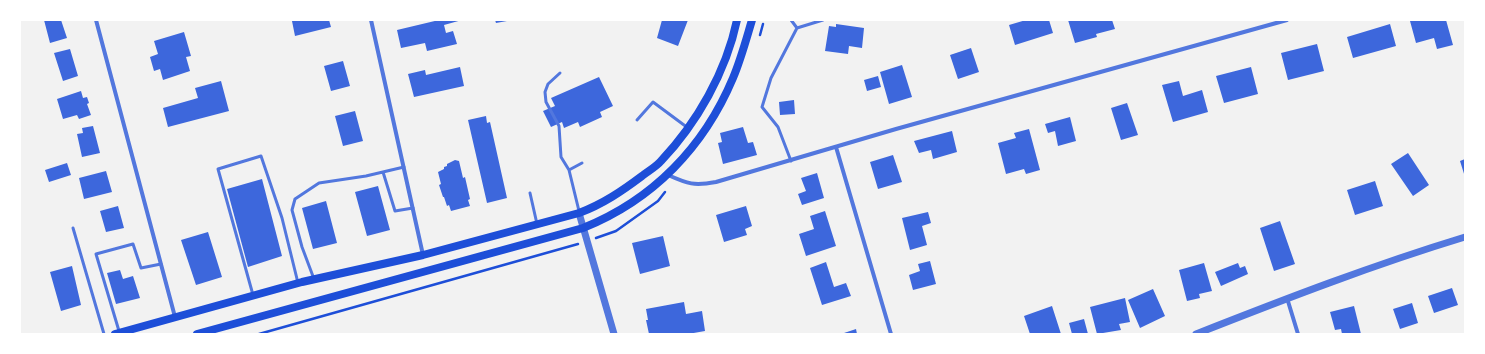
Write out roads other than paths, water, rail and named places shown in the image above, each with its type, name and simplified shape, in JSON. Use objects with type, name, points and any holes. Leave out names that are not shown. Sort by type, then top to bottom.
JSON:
[{"type":"main road","points":[[117,333],[298,283],[423,255],[579,213],[597,206],[624,190],[660,162],[688,128],[708,96],[724,63],[734,34],[736,20]]},
{"type":"main road","points":[[197,334],[583,228],[605,219],[632,203],[668,175],[695,146],[717,112],[733,79],[752,20]]},
{"type":"street","points":[[96,20],[175,317]]},
{"type":"street","points":[[371,20],[423,255]]},
{"type":"street","points":[[668,175],[685,183],[698,185],[716,182],[965,109],[1287,20]]},
{"type":"street","points":[[836,147],[891,334]]},
{"type":"street","points":[[579,213],[614,334]]},
{"type":"street","points":[[1196,334],[1287,298],[1403,256],[1465,238]]},
{"type":"street","points":[[1287,298],[1298,334]]},
{"type":"lane","points":[[791,20],[797,28]]},
{"type":"lane","points":[[791,161],[778,126],[762,107],[771,78],[797,28],[823,20]]},
{"type":"lane","points":[[560,73],[548,84],[545,92],[546,102],[559,126],[561,157],[569,170],[579,213]]},
{"type":"lane","points":[[637,120],[653,102],[688,128]]},
{"type":"lane","points":[[253,295],[218,169],[261,156],[282,218],[298,283]]},
{"type":"lane","points":[[569,170],[582,162]]},
{"type":"lane","points":[[314,279],[302,247],[292,210],[295,199],[319,184],[404,168]]},
{"type":"lane","points":[[383,172],[395,211],[413,208]]},
{"type":"lane","points":[[530,193],[537,224]]},
{"type":"lane","points":[[73,228],[104,334]]},
{"type":"lane","points":[[117,333],[96,254],[133,244],[140,268],[161,264]]}]
